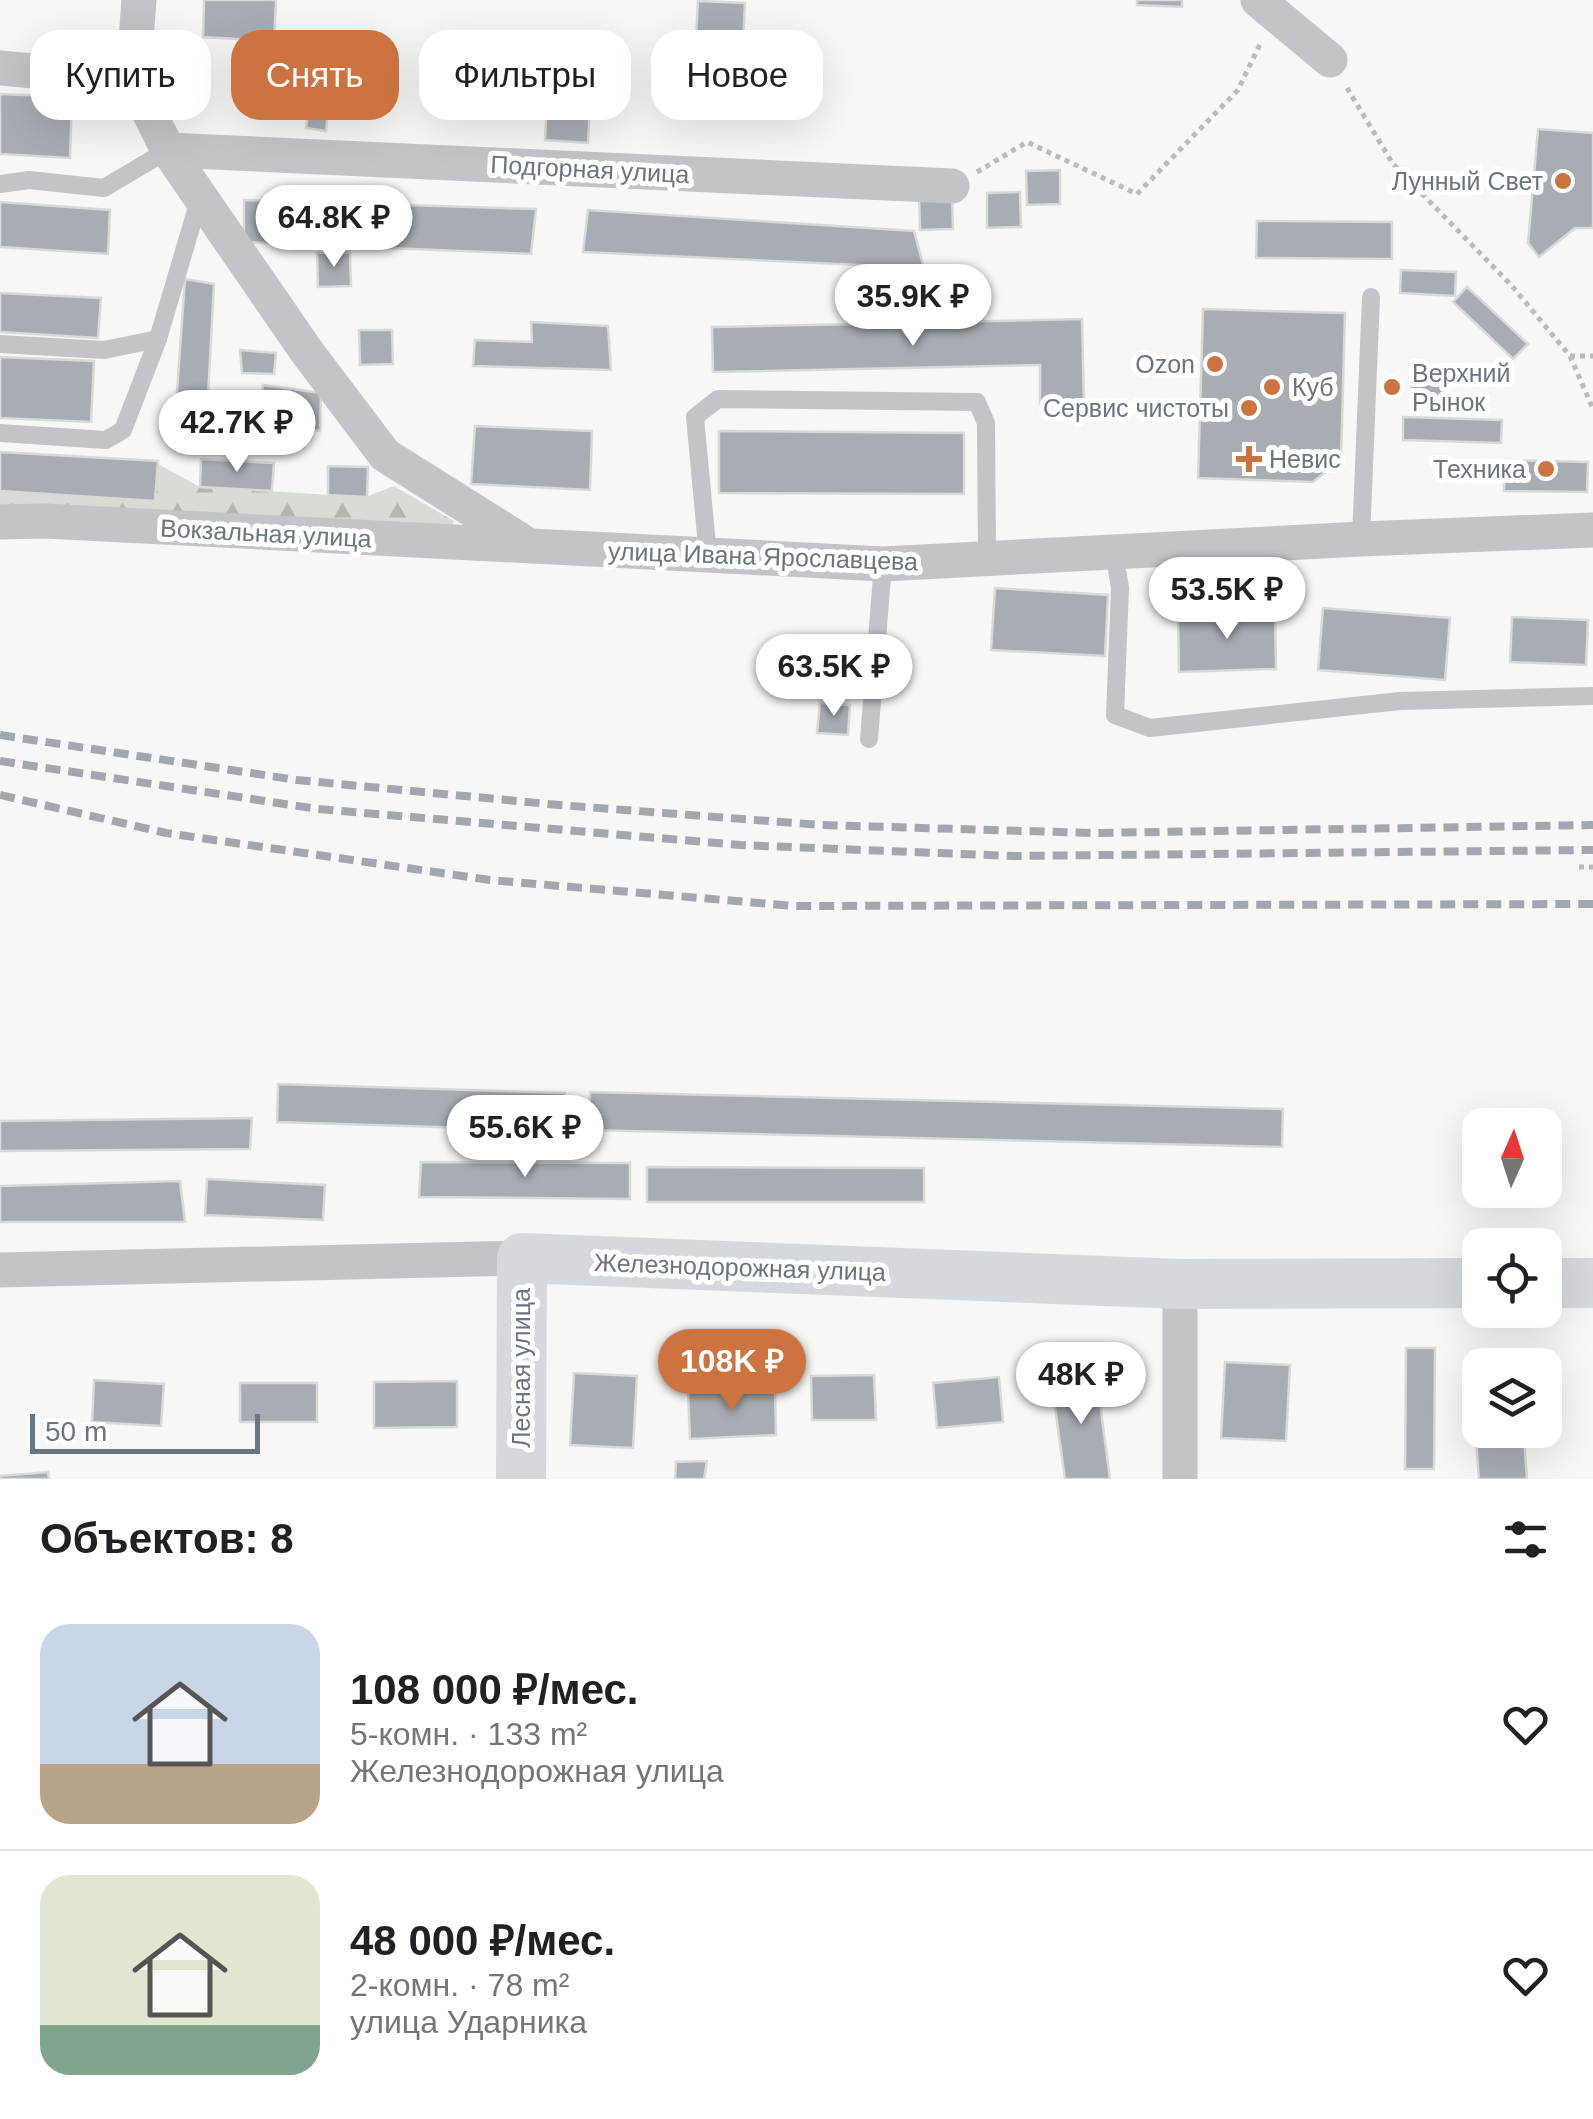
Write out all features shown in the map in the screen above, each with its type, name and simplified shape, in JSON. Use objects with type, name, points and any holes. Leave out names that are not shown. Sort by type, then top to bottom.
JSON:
[{"type":"street","points":[[136,30],[138,0]]},
{"type":"street","points":[[1267,6],[1330,60]]},
{"type":"street","points":[[0,68],[30,71]]},
{"type":"street","points":[[153,120],[168,150],[307,352],[384,455],[533,548]]},
{"type":"street","name":"Подгорная улица","points":[[168,150],[952,186]]},
{"type":"street","name":"Вокзальная улица","points":[[0,522],[45,521],[533,548]]},
{"type":"street","name":"улица Ивана Ярославцева","points":[[533,548],[883,564],[1593,530]]},
{"type":"street","name":"Железнодорожная улица","points":[[0,1270],[522,1258],[1180,1284],[1462,1283]]},
{"type":"street","name":"Лесная улица","points":[[520,1479],[522,1258]]},
{"type":"street","points":[[1562,1283],[1593,1283]]},
{"type":"street","points":[[1180,1284],[1180,1479]]},
{"type":"lane","points":[[0,184],[29,180],[104,188],[168,150]]},
{"type":"lane","points":[[0,433],[106,440],[123,430],[158,339],[200,196]]},
{"type":"lane","points":[[1362,539],[1371,297]]},
{"type":"lane","points":[[0,344],[104,350],[158,339]]},
{"type":"lane","points":[[708,556],[696,417],[718,399],[978,402],[986,423],[988,558]]},
{"type":"lane","points":[[1114,551],[1120,588],[1115,715],[1150,728],[1400,701],[1593,696]]},
{"type":"lane","points":[[869,739],[883,564]]},
{"type":"path","points":[[952,186],[1027,142],[1137,194],[1238,90],[1267,6]]},
{"type":"path","points":[[1330,60],[1392,164],[1512,286],[1570,356],[1593,409]]},
{"type":"path","points":[[1570,356],[1593,356]]},
{"type":"path","points":[[1578,867],[1593,867]]},
{"type":"green space","points":[[158,464],[200,487],[366,497],[394,486],[454,521],[445,540],[0,536],[0,491],[154,501]]},
{"type":"building","points":[[204,0],[276,0],[275,30],[231,30],[231,39],[211,37],[211,30],[203,30]]},
{"type":"building","points":[[1137,0],[1182,0],[1182,7],[1137,5]]},
{"type":"building","points":[[698,1],[745,3],[744,30],[696,30]]},
{"type":"building","points":[[0,94],[30,95],[30,120],[71,120],[70,158],[0,154]]},
{"type":"building","points":[[307,120],[327,120],[326,131],[306,128]]},
{"type":"building","points":[[546,120],[589,120],[588,143],[545,140]]},
{"type":"building","name":"Лунный Свет","points":[[1538,129],[1593,133],[1593,228],[1575,228],[1539,257],[1528,243]]},
{"type":"building","points":[[1060,170],[1060,204],[1027,205],[1026,171]]},
{"type":"building","points":[[1020,192],[1021,227],[987,228],[987,193]]},
{"type":"building","points":[[919,195],[952,195],[953,229],[920,230]]},
{"type":"building","points":[[244,200],[536,209],[531,254],[244,242]]},
{"type":"building","points":[[0,202],[110,210],[108,254],[0,247]]},
{"type":"building","points":[[588,210],[914,231],[924,268],[583,252]]},
{"type":"building","points":[[1257,221],[1392,222],[1392,259],[1256,258]]},
{"type":"building","points":[[350,252],[351,286],[318,287],[317,253]]},
{"type":"building","points":[[1401,270],[1456,272],[1455,296],[1400,293]]},
{"type":"building","points":[[185,279],[214,284],[205,451],[173,448]]},
{"type":"building","points":[[1467,287],[1528,344],[1513,359],[1453,302]]},
{"type":"building","points":[[0,293],[101,298],[98,338],[0,332]]},
{"type":"building","name":"Куб","points":[[1203,309],[1345,313],[1341,460],[1313,482],[1198,478]]},
{"type":"building","points":[[1082,319],[1084,405],[1040,406],[1040,365],[713,372],[712,327]]},
{"type":"building","points":[[531,322],[608,326],[611,370],[473,366],[475,340],[532,342]]},
{"type":"building","points":[[359,330],[392,330],[393,364],[360,365]]},
{"type":"building","points":[[240,350],[276,353],[274,374],[242,373]]},
{"type":"building","points":[[0,357],[94,361],[91,422],[0,418]]},
{"type":"building","points":[[1412,371],[1447,372],[1447,404],[1411,403]]},
{"type":"building","points":[[263,385],[321,393],[320,431],[259,421]]},
{"type":"building","points":[[1403,417],[1502,420],[1501,443],[1403,440]]},
{"type":"building","points":[[475,426],[592,431],[590,490],[471,484]]},
{"type":"building","points":[[719,431],[964,433],[964,494],[719,493]]},
{"type":"building","points":[[0,452],[158,461],[155,501],[0,491]]},
{"type":"building","points":[[201,459],[274,463],[272,491],[200,487]]},
{"type":"building","name":"Техника","points":[[1505,460],[1588,462],[1587,492],[1504,491]]},
{"type":"building","points":[[328,466],[368,467],[367,497],[328,495]]},
{"type":"building","points":[[995,588],[1108,595],[1105,656],[991,650]]},
{"type":"building","points":[[1323,608],[1450,618],[1445,680],[1318,670]]},
{"type":"building","points":[[1275,612],[1276,669],[1179,672],[1178,614]]},
{"type":"building","points":[[1512,617],[1588,620],[1586,665],[1510,662]]},
{"type":"building","points":[[820,703],[850,705],[848,735],[817,733]]},
{"type":"building","points":[[278,1084],[565,1093],[564,1131],[277,1122]]},
{"type":"building","points":[[590,1092],[1283,1109],[1282,1147],[589,1130]]},
{"type":"building","points":[[252,1118],[250,1149],[0,1151],[0,1121]]},
{"type":"building","points":[[421,1162],[630,1163],[630,1199],[419,1197]]},
{"type":"building","points":[[647,1167],[924,1168],[924,1202],[647,1202]]},
{"type":"building","points":[[207,1179],[325,1185],[323,1220],[205,1215]]},
{"type":"building","points":[[180,1181],[185,1222],[0,1222],[0,1186]]},
{"type":"building","points":[[1406,1348],[1435,1348],[1434,1469],[1405,1469]]},
{"type":"building","points":[[1225,1362],[1290,1365],[1286,1441],[1221,1438]]},
{"type":"building","points":[[574,1373],[637,1376],[633,1448],[570,1445]]},
{"type":"building","points":[[1096,1373],[1110,1479],[1065,1479],[1051,1379]]},
{"type":"building","points":[[874,1375],[876,1420],[812,1420],[811,1376]]},
{"type":"building","points":[[999,1377],[1003,1422],[937,1428],[933,1383]]},
{"type":"building","points":[[94,1380],[164,1384],[161,1426],[92,1422]]},
{"type":"building","points":[[457,1381],[457,1427],[374,1428],[374,1382]]},
{"type":"building","points":[[240,1383],[317,1383],[317,1422],[240,1422]]},
{"type":"building","points":[[775,1389],[776,1435],[690,1439],[688,1392]]},
{"type":"building","points":[[1477,1448],[1525,1448],[1527,1479],[1479,1479]]},
{"type":"building","points":[[707,1461],[704,1479],[675,1479],[676,1462]]},
{"type":"building","points":[[48,1472],[49,1479],[0,1479],[0,1476]]},
{"type":"railway","points":[[0,735],[297,780],[821,825],[1094,833],[1593,825]]},
{"type":"railway","points":[[0,761],[318,809],[740,845],[1012,856],[1593,850]]},
{"type":"railway","points":[[0,795],[166,833],[490,880],[794,906],[1593,904]]},
{"type":"place","name":"Лунный Свет","points":[[1563,181]]},
{"type":"place","name":"Ozon","points":[[1215,364]]},
{"type":"place","name":"Куб","points":[[1272,387]]},
{"type":"place","name":"Верхний Рынок","points":[[1392,387]]},
{"type":"place","name":"Сервис чистоты","points":[[1249,408]]},
{"type":"place","name":"Невис","points":[[1249,459]]},
{"type":"place","name":"Техника","points":[[1546,469]]}]
